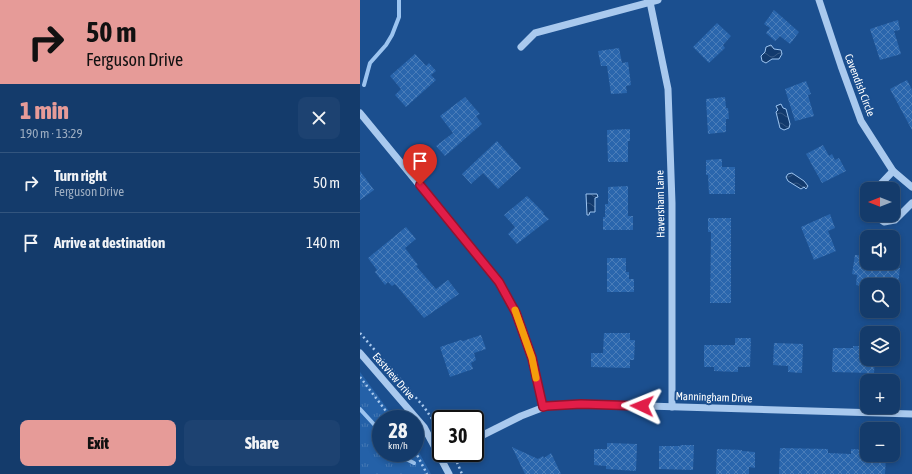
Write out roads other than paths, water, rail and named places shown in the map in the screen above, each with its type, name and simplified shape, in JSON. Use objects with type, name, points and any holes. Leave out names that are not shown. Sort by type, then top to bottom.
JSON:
[{"type":"street","points":[[521,47],[535,33],[658,0]]},
{"type":"street","name":"Cavendish Circle","points":[[819,0],[861,121],[893,171],[912,187]]},
{"type":"street","name":"Haversham Lane","points":[[650,2],[668,89],[672,203],[672,407]]},
{"type":"street","points":[[360,113],[499,282],[516,313],[532,358],[543,407]]},
{"type":"street","points":[[883,182],[893,171]]},
{"type":"street","points":[[900,215],[912,203]]},
{"type":"street","name":"Eastview Drive","points":[[360,353],[432,438]]},
{"type":"street","name":"Manningham Drive","points":[[484,435],[543,407],[581,404],[912,414]]},
{"type":"street","name":"Eastview Drive","points":[[446,462],[449,474]]},
{"type":"water","points":[[771,45],[774,49],[781,50],[782,54],[779,59],[772,59],[766,63],[762,61],[761,56],[765,52],[766,47]]},
{"type":"water","points":[[781,104],[783,108],[786,109],[790,124],[789,128],[784,130],[780,128],[776,112],[778,110],[776,106]]},
{"type":"water","points":[[792,173],[804,181],[808,186],[806,189],[804,187],[801,189],[788,181],[786,177],[788,174]]},
{"type":"water","points":[[586,194],[597,194],[598,197],[595,198],[595,212],[590,212],[589,215],[587,215]]},
{"type":"waterway","points":[[364,85],[370,63],[386,45],[392,35],[399,17],[399,0]]},
{"type":"waterway","points":[[360,409],[372,422]]}]
